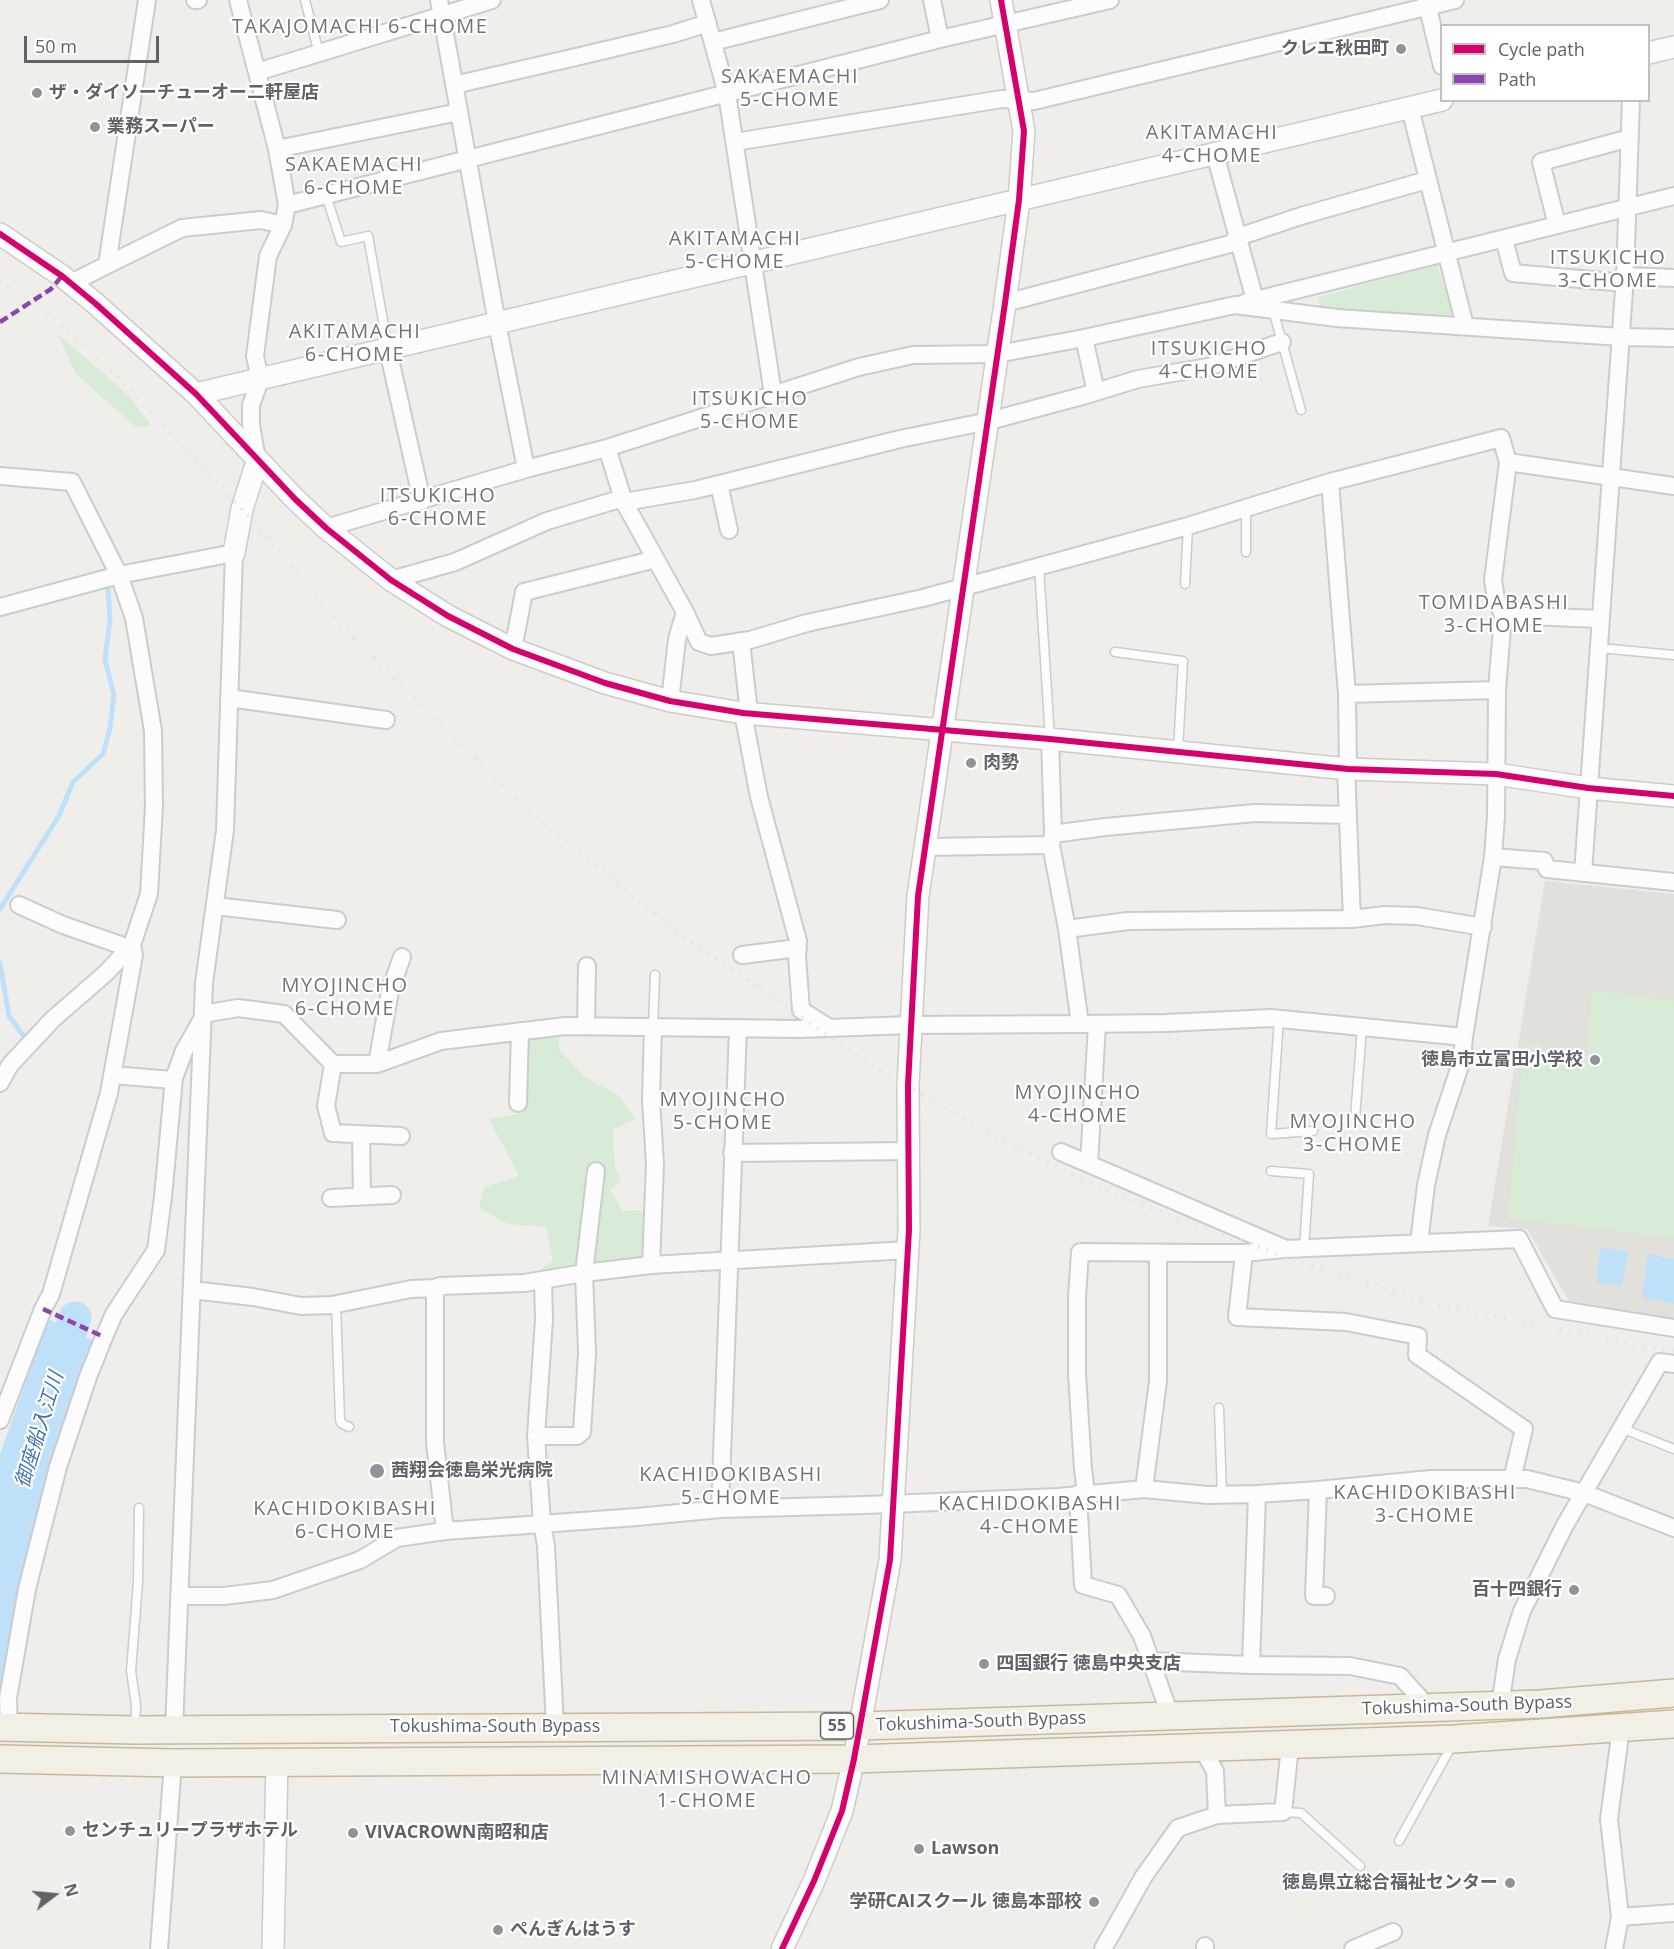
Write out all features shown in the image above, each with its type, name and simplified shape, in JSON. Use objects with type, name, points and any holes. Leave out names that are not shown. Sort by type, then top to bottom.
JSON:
[{"type":"highway","name":"Tokushima-South Bypass","points":[[4,1727],[135,1730],[860,1726],[1500,1706],[1674,1693]]},
{"type":"highway","name":"Tokushima-South Bypass","points":[[0,1759],[173,1763],[854,1759],[1454,1739],[1674,1724]]},
{"type":"street","points":[[107,265],[147,0]]},
{"type":"street","points":[[174,1729],[204,983],[225,830],[234,554],[242,509],[257,462],[251,425],[252,405],[260,380],[255,356],[268,256],[283,225],[287,205],[277,149],[238,0]]},
{"type":"street","points":[[257,72],[319,53],[440,8],[492,0]]},
{"type":"street","points":[[701,0],[727,94],[773,394]]},
{"type":"street","points":[[713,42],[880,0]]},
{"type":"street","points":[[932,0],[940,39]]},
{"type":"street","points":[[782,1949],[814,1881],[842,1811],[854,1759],[890,1560],[908,1250],[910,1025],[918,896],[1005,303],[1019,200],[1024,131],[1001,0]]},
{"type":"street","points":[[287,205],[940,39],[1110,0]]},
{"type":"street","points":[[735,142],[1002,99],[1034,101],[1427,3],[1455,0]]},
{"type":"street","points":[[1427,3],[1440,58]]},
{"type":"street","points":[[440,8],[526,469]]},
{"type":"street","points":[[454,85],[673,34],[708,23]]},
{"type":"street","points":[[1650,53],[1674,47]]},
{"type":"street","points":[[196,394],[1440,100]]},
{"type":"street","points":[[1583,873],[1625,280],[1631,102]]},
{"type":"street","points":[[1410,108],[1464,326]]},
{"type":"street","points":[[277,149],[459,112]]},
{"type":"street","points":[[1557,225],[1541,162],[1630,138]]},
{"type":"street","points":[[1215,154],[1256,300]]},
{"type":"street","points":[[1005,303],[1230,244],[1238,237],[1301,216],[1427,180]]},
{"type":"street","points":[[326,528],[526,469],[607,448],[859,367],[914,355],[997,354],[1084,338],[1256,300],[1674,196]]},
{"type":"street","points":[[71,283],[182,228],[261,220],[283,225]]},
{"type":"street","points":[[0,234],[71,283],[196,394],[257,462],[326,528],[391,580],[448,616],[513,649],[604,683],[670,701],[746,713],[1347,768],[1496,774],[1588,788],[1674,796]]},
{"type":"street","points":[[1504,238],[1513,273],[1625,280],[1674,279]]},
{"type":"street","points":[[1235,305],[1337,318],[1621,337],[1674,338]]},
{"type":"street","points":[[1084,338],[1096,392]]},
{"type":"street","points":[[391,580],[455,562],[547,521],[624,500],[718,484],[900,439],[988,421],[1138,379],[1208,367],[1282,342]]},
{"type":"street","points":[[388,350],[422,501]]},
{"type":"street","points":[[607,448],[624,500],[699,642],[711,646],[923,598],[1188,526],[1330,483],[1501,438],[1508,462],[1493,580],[1496,599],[1503,615],[1497,690],[1496,816],[1493,857],[1462,1060],[1437,1135],[1426,1185],[1419,1243]]},
{"type":"street","points":[[1508,462],[1674,486]]},
{"type":"street","points":[[0,476],[72,482],[119,575],[134,618],[153,731],[154,806],[149,894],[131,946],[106,973],[53,1019],[10,1065],[0,1083]]},
{"type":"street","points":[[1330,483],[1347,694],[1352,919]]},
{"type":"street","points":[[718,484],[729,530]]},
{"type":"street","points":[[0,607],[119,575],[234,554]]},
{"type":"street","points":[[513,649],[524,592],[656,559]]},
{"type":"street","points":[[670,701],[677,639],[685,612]]},
{"type":"street","points":[[1503,615],[1600,619]]},
{"type":"street","points":[[741,641],[746,713],[759,797],[798,941],[801,1010],[828,1028]]},
{"type":"street","points":[[1347,694],[1497,690]]},
{"type":"street","points":[[229,698],[386,720]]},
{"type":"street","points":[[1050,740],[1052,840],[1080,1024]]},
{"type":"street","points":[[925,847],[1052,840],[1105,827],[1255,813],[1348,815]]},
{"type":"street","points":[[1493,857],[1544,861],[1547,869],[1674,882]]},
{"type":"street","points":[[19,905],[63,925],[131,946]]},
{"type":"street","points":[[215,906],[337,920]]},
{"type":"street","points":[[1067,929],[1128,921],[1352,919],[1385,915],[1417,916],[1483,927]]},
{"type":"street","points":[[0,1420],[51,1294],[109,1093],[134,956],[131,946]]},
{"type":"street","points":[[742,955],[798,948]]},
{"type":"street","points":[[376,1064],[390,991],[402,957]]},
{"type":"street","points":[[586,1026],[587,966]]},
{"type":"street","points":[[4,1727],[27,1589],[58,1467],[88,1377],[114,1314],[156,1250],[173,1080],[184,1051],[203,1016],[238,1008],[284,1014],[333,1064],[376,1064],[441,1041],[566,1026],[828,1028],[1279,1019],[1464,1037]]},
{"type":"street","points":[[1089,1164],[1097,1024]]},
{"type":"street","points":[[651,1265],[655,1164],[651,1100],[653,1026]]},
{"type":"street","points":[[720,1509],[738,1028]]},
{"type":"street","points":[[518,1103],[520,1031]]},
{"type":"street","points":[[333,1064],[326,1106],[333,1133],[401,1136]]},
{"type":"street","points":[[112,1075],[173,1080]]},
{"type":"street","points":[[361,1134],[362,1196]]},
{"type":"street","points":[[732,1153],[908,1151]]},
{"type":"street","points":[[1061,1152],[1286,1249]]},
{"type":"street","points":[[536,1436],[578,1436],[582,1432],[587,1353],[584,1273],[596,1171]]},
{"type":"street","points":[[331,1198],[392,1195]]},
{"type":"street","points":[[1170,1715],[1142,1636],[1118,1595],[1083,1584],[1083,1470],[1077,1374],[1077,1297],[1080,1252],[1244,1253],[1304,1248],[1520,1239],[1555,1309],[1674,1328]]},
{"type":"street","points":[[192,1290],[253,1297],[301,1306],[336,1304],[411,1289],[543,1281],[584,1273],[651,1265],[908,1250]]},
{"type":"street","points":[[1244,1253],[1238,1317],[1346,1322],[1418,1336],[1417,1355],[1524,1429],[1512,1479]]},
{"type":"street","points":[[1144,1489],[1158,1381],[1158,1254]]},
{"type":"street","points":[[543,1281],[544,1320],[536,1436],[542,1523],[546,1546],[555,1726]]},
{"type":"street","points":[[435,1287],[435,1442],[445,1531]]},
{"type":"street","points":[[1500,1706],[1507,1659],[1522,1611],[1584,1493],[1659,1362],[1674,1364]]},
{"type":"street","points":[[179,1596],[224,1596],[273,1590],[360,1560],[397,1538],[445,1531],[720,1509],[1058,1497],[1144,1489],[1222,1495],[1318,1490],[1431,1479],[1527,1479],[1584,1493],[1674,1528]]},
{"type":"street","points":[[1318,1490],[1314,1596],[1326,1596]]},
{"type":"street","points":[[1251,1665],[1257,1494]]},
{"type":"street","points":[[1150,1661],[1350,1666],[1400,1676],[1429,1708]]},
{"type":"street","points":[[1614,1949],[1620,1917],[1609,1819],[1621,1728]]},
{"type":"street","points":[[1103,1949],[1144,1876],[1178,1828],[1217,1815],[1284,1812],[1290,1746]]},
{"type":"street","points":[[1202,1748],[1215,1771],[1217,1815]]},
{"type":"street","points":[[273,1949],[276,1762]]},
{"type":"street","points":[[159,1949],[173,1763]]},
{"type":"street","points":[[1620,1917],[1674,1913]]},
{"type":"street","points":[[1353,1949],[1393,1932]]},
{"type":"lane","points":[[305,0],[319,53]]},
{"type":"lane","points":[[326,195],[341,242],[368,236],[388,350]]},
{"type":"lane","points":[[1273,310],[1301,410]]},
{"type":"lane","points":[[1246,507],[1246,552]]},
{"type":"lane","points":[[1185,584],[1188,526]]},
{"type":"lane","points":[[1039,566],[1050,740]]},
{"type":"lane","points":[[1600,648],[1674,655]]},
{"type":"lane","points":[[1115,652],[1183,660],[1178,753]]},
{"type":"lane","points":[[653,1026],[655,975]]},
{"type":"lane","points":[[1279,1019],[1271,1134],[1313,1131]]},
{"type":"lane","points":[[1355,1118],[1362,1028]]},
{"type":"lane","points":[[1271,1171],[1309,1174],[1304,1248]]},
{"type":"lane","points":[[336,1304],[340,1419],[341,1423],[349,1426]]},
{"type":"lane","points":[[1219,1408],[1222,1495]]},
{"type":"lane","points":[[1621,1428],[1674,1449]]},
{"type":"lane","points":[[135,1730],[136,1705],[131,1671],[138,1582],[139,1508]]},
{"type":"lane","points":[[1399,1841],[1454,1739]]},
{"type":"lane","points":[[1284,1812],[1301,1813],[1360,1866]]},
{"type":"shaded area","name":"徳島市立富田小学校","points":[[1545,881],[1674,894],[1674,1318],[1569,1301],[1527,1229],[1488,1226]]},
{"type":"green space","points":[[1437,265],[1453,312],[1445,320],[1320,308],[1318,297]]},
{"type":"green space","points":[[57,333],[127,394],[151,425],[137,428],[76,374]]},
{"type":"green space","points":[[1592,990],[1674,1001],[1674,1238],[1508,1218],[1524,1042],[1587,1054]]},
{"type":"green space","points":[[559,1031],[559,1049],[583,1076],[618,1095],[636,1119],[613,1130],[615,1167],[621,1181],[610,1190],[623,1211],[644,1212],[643,1258],[538,1271],[553,1261],[546,1227],[508,1224],[479,1208],[484,1187],[519,1176],[489,1119],[522,1113],[525,1038]]},
{"type":"water","points":[[1601,1247],[1628,1252],[1622,1286],[1596,1282]]},
{"type":"water","points":[[1648,1254],[1674,1259],[1674,1304],[1642,1297]]},
{"type":"water","points":[[48,1319],[94,1341],[0,1701],[0,1454]]},
{"type":"waterway","points":[[0,909],[59,816],[73,782],[103,754],[110,728],[114,695],[105,660],[110,619],[108,589]]},
{"type":"waterway","points":[[0,963],[9,1016],[23,1035]]},
{"type":"waterway","name":"御座船入江川","points":[[56,1373],[75,1318]]},
{"type":"railway","points":[[0,281],[47,314],[109,368],[242,509],[336,620],[525,808],[682,936],[864,1060],[986,1132],[1064,1170],[1141,1205],[1285,1257],[1440,1306],[1674,1352]]},
{"type":"marked path","points":[[0,322],[51,289],[62,276]]},
{"type":"marked path","points":[[43,1309],[104,1337]]},
{"type":"cycle path","points":[[782,1949],[814,1881],[842,1811],[854,1759],[890,1560],[909,1230],[908,1085],[918,896],[1005,303],[1019,200],[1024,131],[1001,0]]},
{"type":"cycle path","points":[[0,234],[62,276],[96,304],[196,394],[295,499],[326,528],[391,580],[448,616],[513,649],[605,683],[670,701],[743,713],[1050,739],[1348,769],[1496,774],[1588,788],[1674,796]]},
{"type":"place","name":"クレエ秋田町","points":[[1401,49]]},
{"type":"place","name":"ザ・ダイソーチューオー二軒屋店","points":[[37,93]]},
{"type":"place","name":"業務スーパー","points":[[95,127]]},
{"type":"place","name":"肉勢","points":[[971,763]]},
{"type":"place","name":"徳島市立富田小学校","points":[[1595,1060]]},
{"type":"place","name":"茜翔会徳島栄光病院","points":[[377,1471]]},
{"type":"place","name":"百十四銀行","points":[[1574,1590]]},
{"type":"place","name":"四国銀行 徳島中央支店","points":[[984,1664]]},
{"type":"place","name":"センチュリープラザホテル","points":[[70,1831]]},
{"type":"place","name":"VIVACROWN南昭和店","points":[[353,1833]]},
{"type":"place","name":"Lawson","points":[[919,1849]]},
{"type":"place","name":"徳島県立総合福祉センター","points":[[1510,1883]]},
{"type":"place","name":"学研CAIスクール 徳島本部校","points":[[1094,1902]]},
{"type":"place","name":"ぺんぎんはうす","points":[[498,1930]]},
{"type":"district","name":"TAKAJOMACHI 6-CHOME","points":[[360,27]]},
{"type":"district","name":"SAKAEMACHI 5-CHOME","points":[[790,88]]},
{"type":"district","name":"AKITAMACHI 4-CHOME","points":[[1212,144]]},
{"type":"district","name":"SAKAEMACHI 6-CHOME","points":[[354,176]]},
{"type":"district","name":"AKITAMACHI 5-CHOME","points":[[735,250]]},
{"type":"district","name":"ITSUKICHO 3-CHOME","points":[[1608,270]]},
{"type":"district","name":"AKITAMACHI 6-CHOME","points":[[355,344]]},
{"type":"district","name":"ITSUKICHO 4-CHOME","points":[[1209,360]]},
{"type":"district","name":"ITSUKICHO 5-CHOME","points":[[750,410]]},
{"type":"district","name":"ITSUKICHO 6-CHOME","points":[[438,508]]},
{"type":"district","name":"TOMIDABASHI 3-CHOME","points":[[1494,614]]},
{"type":"district","name":"MYOJINCHO 6-CHOME","points":[[345,998]]},
{"type":"district","name":"MYOJINCHO 4-CHOME","points":[[1078,1104]]},
{"type":"district","name":"MYOJINCHO 5-CHOME","points":[[723,1112]]},
{"type":"district","name":"MYOJINCHO 3-CHOME","points":[[1353,1134]]},
{"type":"district","name":"KACHIDOKIBASHI 5-CHOME","points":[[731,1486]]},
{"type":"district","name":"KACHIDOKIBASHI 3-CHOME","points":[[1425,1504]]},
{"type":"district","name":"KACHIDOKIBASHI 4-CHOME","points":[[1030,1516]]},
{"type":"district","name":"KACHIDOKIBASHI 6-CHOME","points":[[345,1520]]},
{"type":"district","name":"MINAMISHOWACHO 1-CHOME","points":[[707,1790]]}]
